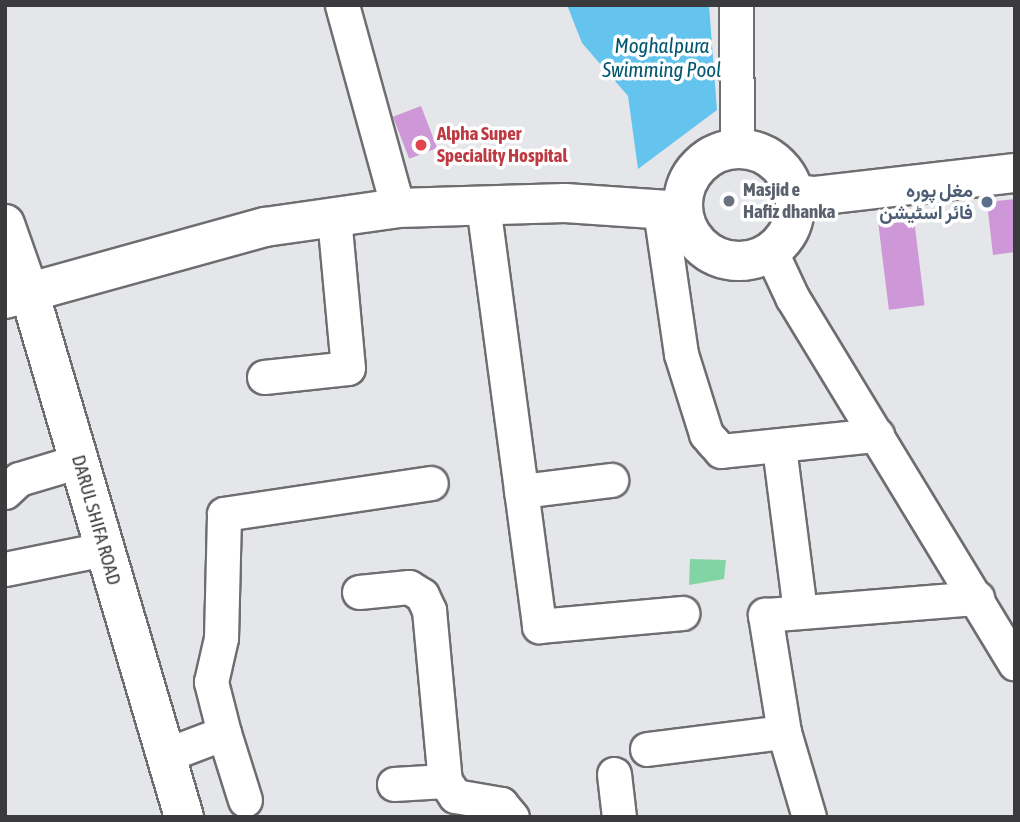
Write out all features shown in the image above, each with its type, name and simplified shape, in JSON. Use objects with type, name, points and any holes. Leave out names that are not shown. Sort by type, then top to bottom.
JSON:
[{"type":"main road","points":[[737,149],[771,158],[786,173],[795,194],[795,216],[787,237],[771,252],[751,261],[728,261],[708,253],[692,238],[672,210],[683,195],[692,175],[707,159],[737,149]]},
{"type":"main road","points":[[795,194],[815,196],[1015,173]]},
{"type":"main road","points":[[18,297],[265,227],[398,208],[565,203],[672,210]]},
{"type":"main road","name":"DARUL SHIFA ROAD","points":[[5,225],[18,297],[79,461],[184,817]]},
{"type":"street","points":[[342,5],[398,208]]},
{"type":"street","points":[[736,5],[737,149]]},
{"type":"street","points":[[483,205],[539,626],[682,613]]},
{"type":"street","points":[[672,210],[681,354],[706,433],[721,451],[877,435]]},
{"type":"street","points":[[264,377],[348,368],[334,218]]},
{"type":"street","points":[[771,252],[792,297],[1015,664]]},
{"type":"street","points":[[779,447],[800,612]]},
{"type":"street","points":[[5,492],[19,479],[79,461]]},
{"type":"street","points":[[521,491],[611,480]]},
{"type":"street","points":[[245,800],[211,682],[221,638],[224,514],[431,483]]},
{"type":"street","points":[[5,569],[104,549]]},
{"type":"street","points":[[359,592],[409,587],[422,595],[429,610],[445,781],[455,796],[501,804],[512,817]]},
{"type":"street","points":[[809,817],[784,732],[765,615],[977,598]]},
{"type":"street","points":[[648,749],[784,732]]},
{"type":"street","points":[[166,755],[224,733]]},
{"type":"street","points":[[614,774],[619,817]]},
{"type":"street","points":[[394,784],[445,781]]},
{"type":"green space","points":[[690,559],[726,560],[724,579],[689,585]]},
{"type":"water","name":"Moghalpura Swimming Pool","points":[[567,5],[709,5],[717,110],[638,169],[628,96],[582,43]]},
{"type":"building","points":[[421,106],[437,148],[409,159],[393,117]]},
{"type":"building","points":[[1015,199],[1015,252],[993,255],[987,202]]},
{"type":"building","points":[[914,219],[925,305],[889,310],[878,223]]},
{"type":"place","name":"Alpha Super Speciality Hospital","points":[[421,145]]},
{"type":"place","name":"Masjid e Hafiz dhanka","points":[[729,201]]},
{"type":"place","name":"مغل پورہ فائر اسٹیشن","points":[[987,202]]}]
